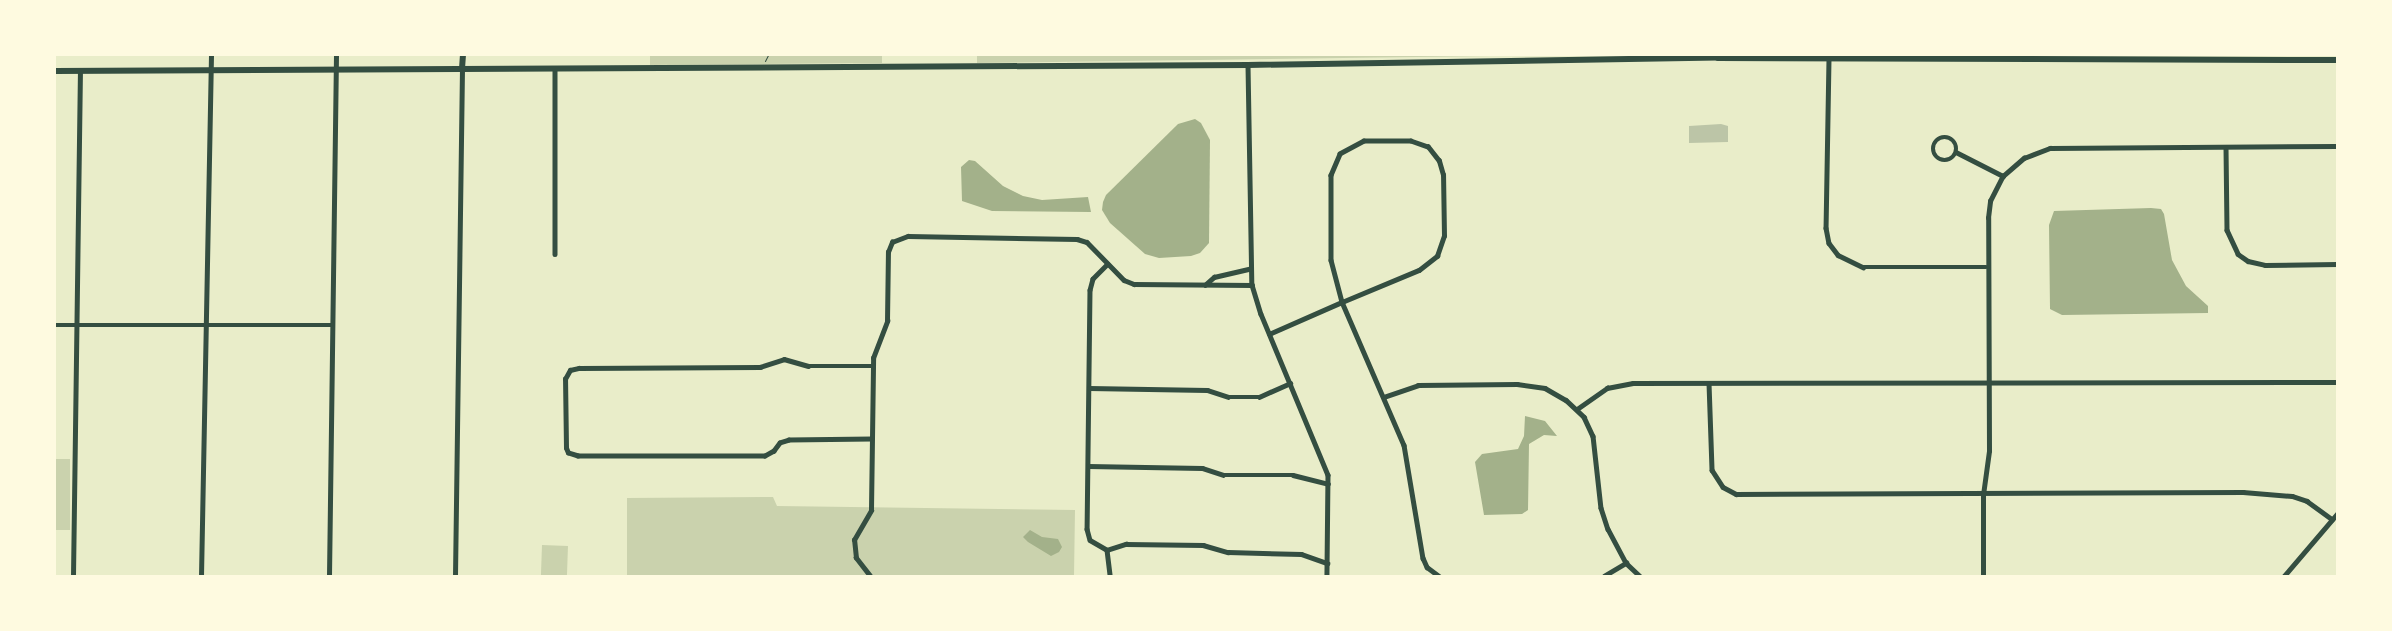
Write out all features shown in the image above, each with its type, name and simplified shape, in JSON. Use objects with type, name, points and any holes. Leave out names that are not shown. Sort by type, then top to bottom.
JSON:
[{"type":"street","points":[[201,576],[204,324],[211,55]]},
{"type":"street","points":[[329,576],[336,55]]},
{"type":"street","points":[[456,576],[463,55]]},
{"type":"street","points":[[55,70],[1248,65],[1829,59],[2337,60]]},
{"type":"street","points":[[1829,59],[1826,228],[1829,243],[1838,255],[1863,267],[1986,267]]},
{"type":"street","points":[[1248,65],[1250,269],[1252,285],[1269,334],[1322,457],[1328,484],[1327,576]]},
{"type":"street","points":[[554,69],[555,254]]},
{"type":"street","points":[[73,576],[80,71]]},
{"type":"street","points":[[1948,137],[1954,141],[1956,152],[1948,160],[1941,160],[1935,155],[1934,144],[1948,137]]},
{"type":"street","points":[[1269,334],[1342,302],[1424,268],[1440,251],[1444,236],[1443,175],[1436,156],[1423,144],[1411,141],[1358,142],[1344,150],[1335,162],[1331,175],[1331,266],[1342,302],[1404,445],[1420,547],[1428,567],[1439,576]]},
{"type":"street","points":[[1983,576],[1983,495],[1989,451],[1986,267],[1990,201],[2003,176],[2024,158],[2050,148],[2337,146]]},
{"type":"street","points":[[2226,147],[2228,234],[2238,254],[2260,264],[2337,264]]},
{"type":"street","points":[[1956,152],[2003,176]]},
{"type":"street","points":[[870,576],[856,558],[854,546],[856,534],[871,510],[874,352],[887,320],[888,252],[897,239],[1077,239],[1087,242],[1124,280],[1134,284],[1252,285]]},
{"type":"street","points":[[1108,264],[1091,284],[1088,466],[1088,536],[1108,550]]},
{"type":"street","points":[[1205,285],[1220,275],[1250,269]]},
{"type":"street","points":[[55,325],[332,325]]},
{"type":"street","points":[[872,439],[790,440],[780,443],[774,451],[765,456],[578,456],[568,453],[566,448],[565,379],[570,370],[579,368],[760,367],[784,359],[808,366],[873,366]]},
{"type":"street","points":[[1577,409],[1596,394],[1620,385],[1709,383],[2337,382]]},
{"type":"street","points":[[1089,388],[1207,390],[1228,397],[1259,397],[1290,383]]},
{"type":"street","points":[[1709,383],[1712,470],[1722,487],[1736,494],[2282,495],[2307,501],[2332,519]]},
{"type":"street","points":[[1384,397],[1418,386],[1532,385],[1556,393],[1577,409],[1593,436],[1601,508],[1626,563],[1640,576]]},
{"type":"street","points":[[1088,466],[1202,468],[1223,474],[1293,476],[1328,484]]},
{"type":"street","points":[[2284,576],[2337,514]]},
{"type":"street","points":[[1108,550],[1126,544],[1203,545],[1228,552],[1301,554],[1327,563]]},
{"type":"street","points":[[1108,550],[1110,576]]},
{"type":"street","points":[[1604,576],[1626,563]]},
{"type":"shaded area","points":[[650,55],[882,55],[882,63],[650,65]]},
{"type":"shaded area","points":[[977,55],[1572,55],[977,63]]},
{"type":"shaded area","points":[[1195,119],[1201,123],[1210,140],[1209,243],[1200,253],[1191,256],[1159,258],[1145,254],[1110,223],[1102,210],[1103,202],[1106,195],[1178,124]]},
{"type":"shaded area","points":[[969,160],[975,161],[1003,186],[1023,196],[1042,200],[1088,197],[1091,212],[992,211],[962,201],[961,167]]},
{"type":"shaded area","points":[[2161,209],[2164,214],[2172,260],[2186,286],[2208,306],[2208,313],[2062,315],[2050,309],[2049,225],[2054,211]]},
{"type":"shaded area","points":[[1525,416],[1545,421],[1557,436],[1544,435],[1529,444],[1528,510],[1522,514],[1484,515],[1475,462],[1482,454],[1518,449],[1524,436]]},
{"type":"shaded area","points":[[55,459],[70,459],[70,530],[55,530]]},
{"type":"shaded area","points":[[773,497],[777,506],[1075,510],[1074,576],[627,576],[627,498]]},
{"type":"shaded area","points":[[1030,530],[1042,537],[1058,539],[1062,547],[1059,552],[1051,556],[1028,542],[1023,537]]},
{"type":"shaded area","points":[[542,545],[568,546],[567,576],[541,576]]},
{"type":"building","points":[[1721,124],[1728,126],[1728,142],[1689,143],[1689,126]]}]
